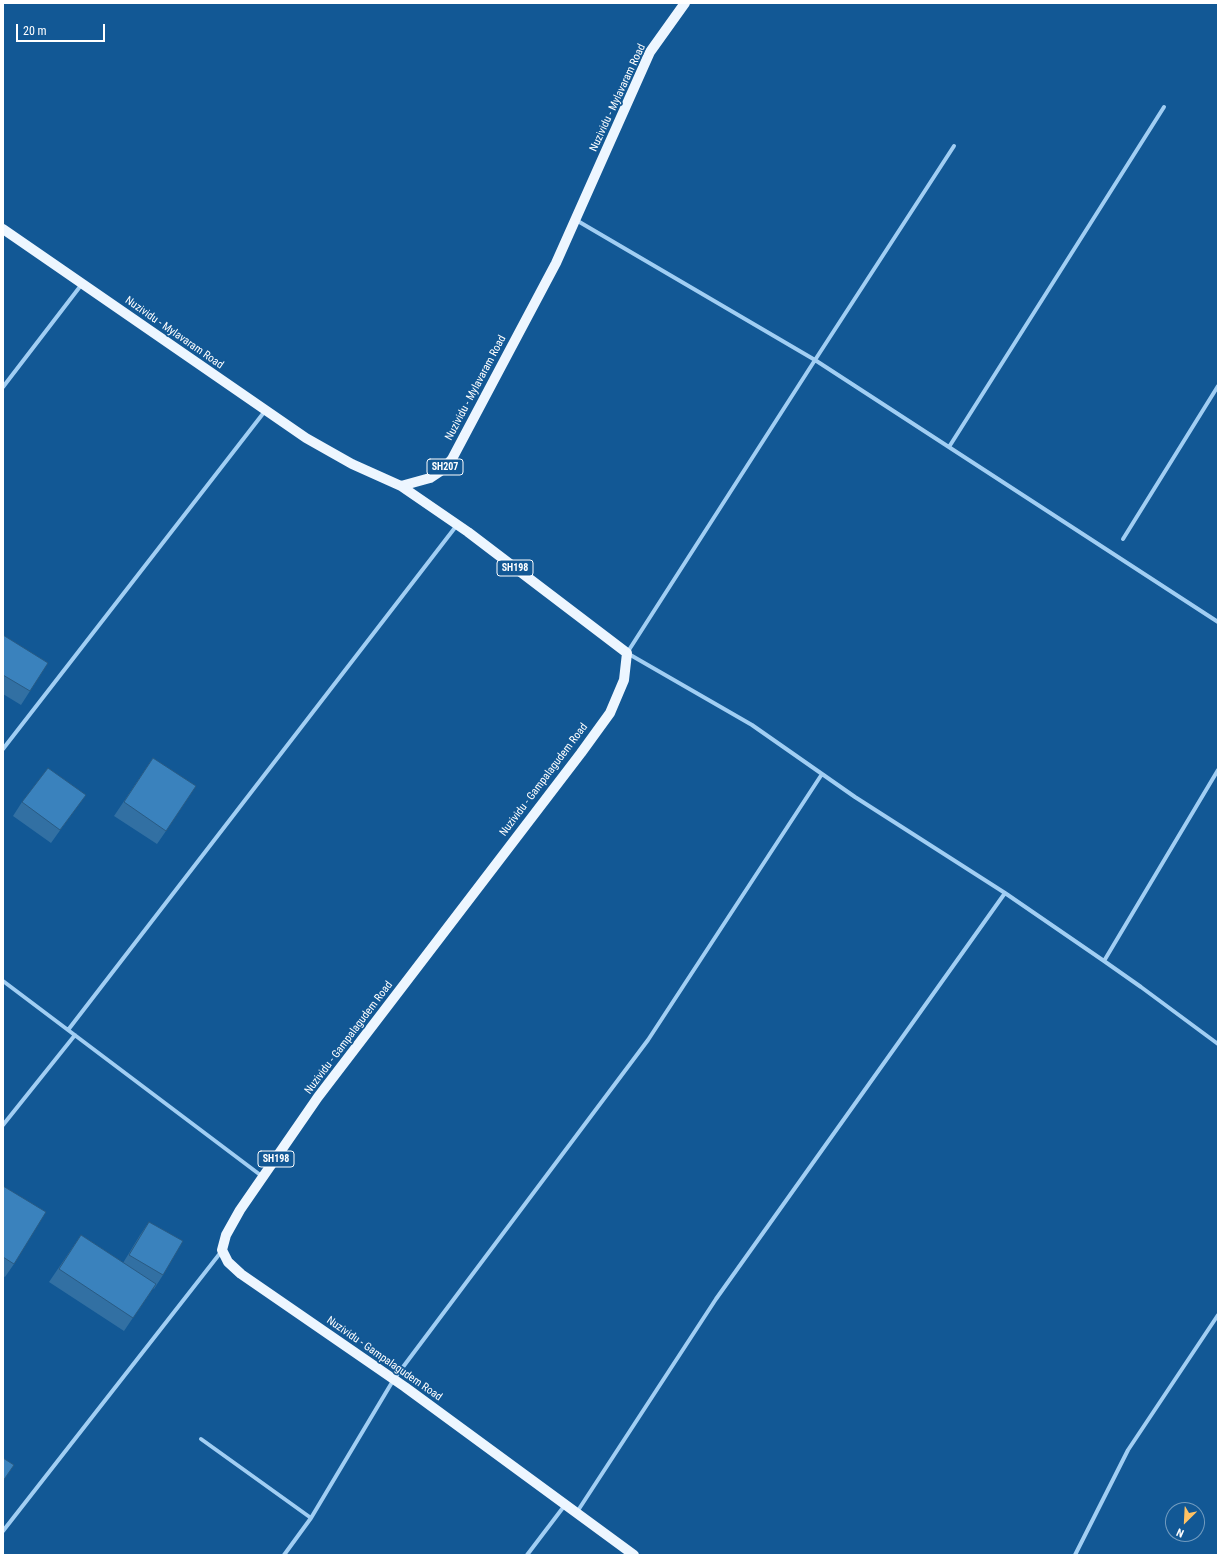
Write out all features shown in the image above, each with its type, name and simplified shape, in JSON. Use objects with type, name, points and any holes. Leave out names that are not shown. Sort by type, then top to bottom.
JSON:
[{"type":"main road","name":"Nuzividu - Mylavaram Road","points":[[3,230],[306,438],[352,464],[401,486],[430,478],[442,470],[452,459],[556,263],[650,52],[685,3]]},
{"type":"main road","name":"SH198","points":[[401,486],[458,525],[627,653]]},
{"type":"main road","name":"Nuzividu - Gampalagudem Road","points":[[627,653],[624,680],[610,713],[318,1097],[240,1210],[226,1235],[222,1250],[228,1262],[241,1274],[394,1379],[634,1555]]},
{"type":"street","points":[[949,447],[1164,107]]},
{"type":"street","points":[[954,146],[627,653],[752,725],[855,797],[1005,894],[1104,961],[1218,1044]]},
{"type":"street","points":[[575,220],[815,360],[1218,622]]},
{"type":"street","points":[[3,387],[82,284]]},
{"type":"street","points":[[1123,539],[1218,386]]},
{"type":"street","points":[[3,749],[265,410]]},
{"type":"street","points":[[68,1030],[458,525]]},
{"type":"street","points":[[1104,961],[1218,770]]},
{"type":"street","points":[[284,1555],[311,1518],[394,1379],[648,1040],[822,774]]},
{"type":"street","points":[[576,1513],[716,1300],[1005,894]]},
{"type":"street","points":[[3,981],[263,1177]]},
{"type":"street","points":[[3,1125],[75,1035]]},
{"type":"street","points":[[3,1531],[222,1250]]},
{"type":"street","points":[[1075,1555],[1128,1450],[1218,1315]]},
{"type":"street","points":[[201,1439],[311,1518]]},
{"type":"street","points":[[527,1555],[565,1504]]},
{"type":"building","points":[[3,635],[48,663],[30,691],[3,675]]},
{"type":"building","points":[[153,758],[196,786],[166,831],[124,802]]},
{"type":"building","points":[[48,768],[86,795],[60,830],[22,802]]},
{"type":"building","points":[[3,1186],[46,1212],[14,1264],[3,1257]]},
{"type":"building","points":[[149,1222],[183,1241],[163,1275],[129,1255]]},
{"type":"building","points":[[81,1235],[156,1284],[133,1318],[59,1269]]},
{"type":"building","points":[[3,1458],[14,1465],[3,1481]]}]
